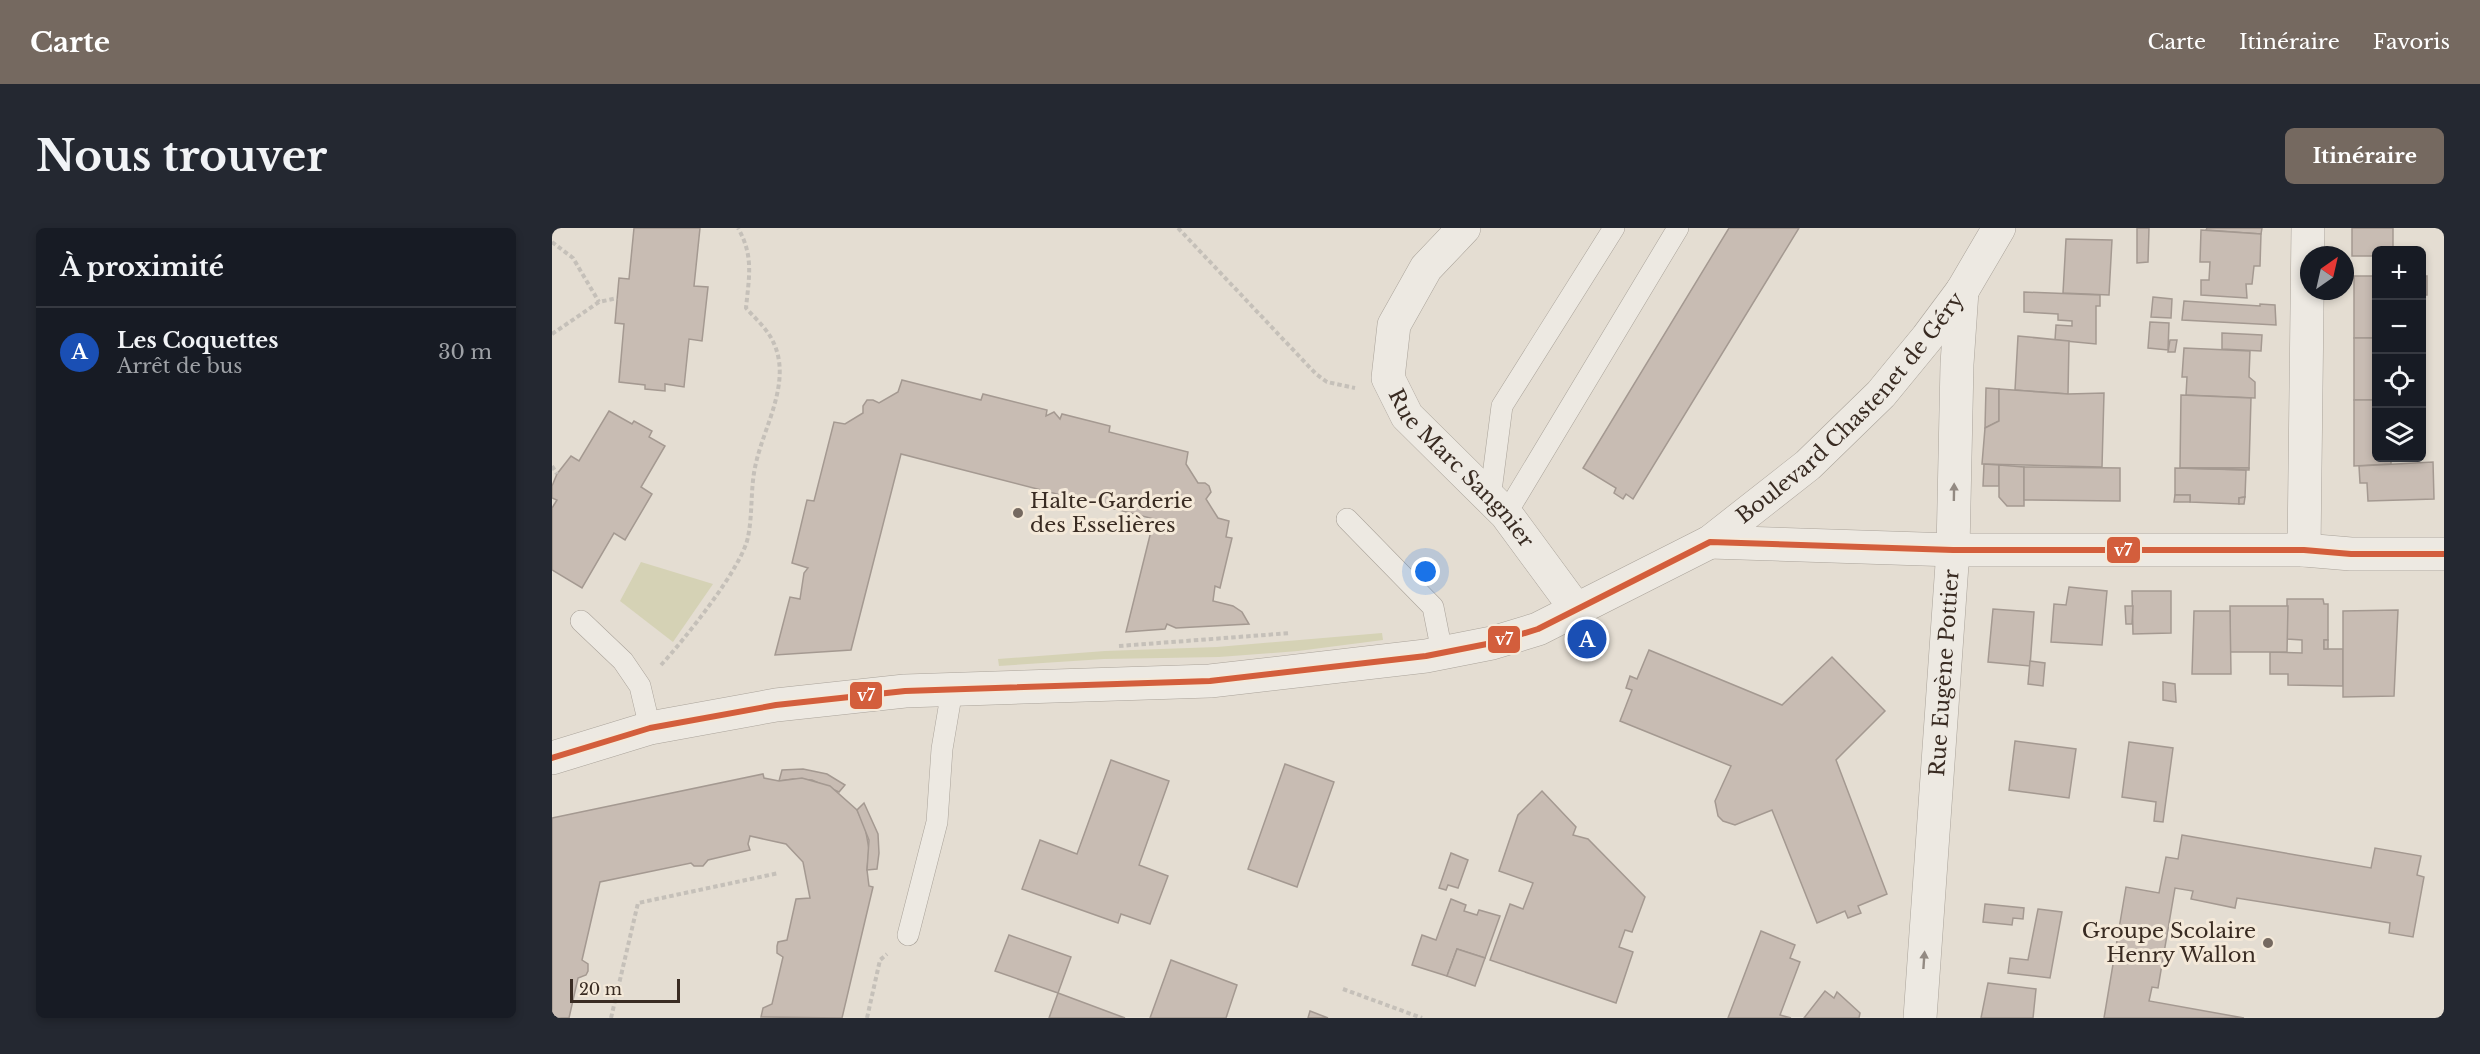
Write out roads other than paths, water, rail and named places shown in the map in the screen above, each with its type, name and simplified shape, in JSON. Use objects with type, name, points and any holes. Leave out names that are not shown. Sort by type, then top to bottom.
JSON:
[{"type":"street","name":"Rue Marc Sangnier","points":[[1464,228],[1426,268],[1394,325],[1388,378],[1407,416],[1498,506],[1576,609]]},
{"type":"street","name":"Boulevard Chastenet de Géry","points":[[552,758],[650,728],[776,705],[905,691],[1210,681],[1442,652],[1492,643],[1538,628],[1710,542],[1780,489],[1838,438],[1881,394],[1962,291],[1999,228]]},
{"type":"street","points":[[2304,550],[2308,228]]},
{"type":"street","name":"Rue Eugène Pottier","points":[[1920,1018],[1953,550],[1957,364],[1962,291]]},
{"type":"street","points":[[1710,542],[1953,550],[2304,550],[2351,554],[2444,554]]},
{"type":"lane","points":[[1498,506],[1502,406],[1614,228]]},
{"type":"lane","points":[[1498,506],[1678,228]]},
{"type":"lane","points":[[1347,519],[1433,607],[1442,652]]},
{"type":"lane","points":[[581,621],[623,661],[640,686],[650,728]]},
{"type":"lane","points":[[908,935],[937,822],[942,749],[952,690]]},
{"type":"place","name":"Halte-Garderie des Esselières","points":[[1018,513]]},
{"type":"place","name":"Les Coquettes","points":[[1587,639]]},
{"type":"place","name":"Groupe Scolaire Henry Wallon","points":[[2268,943]]}]
